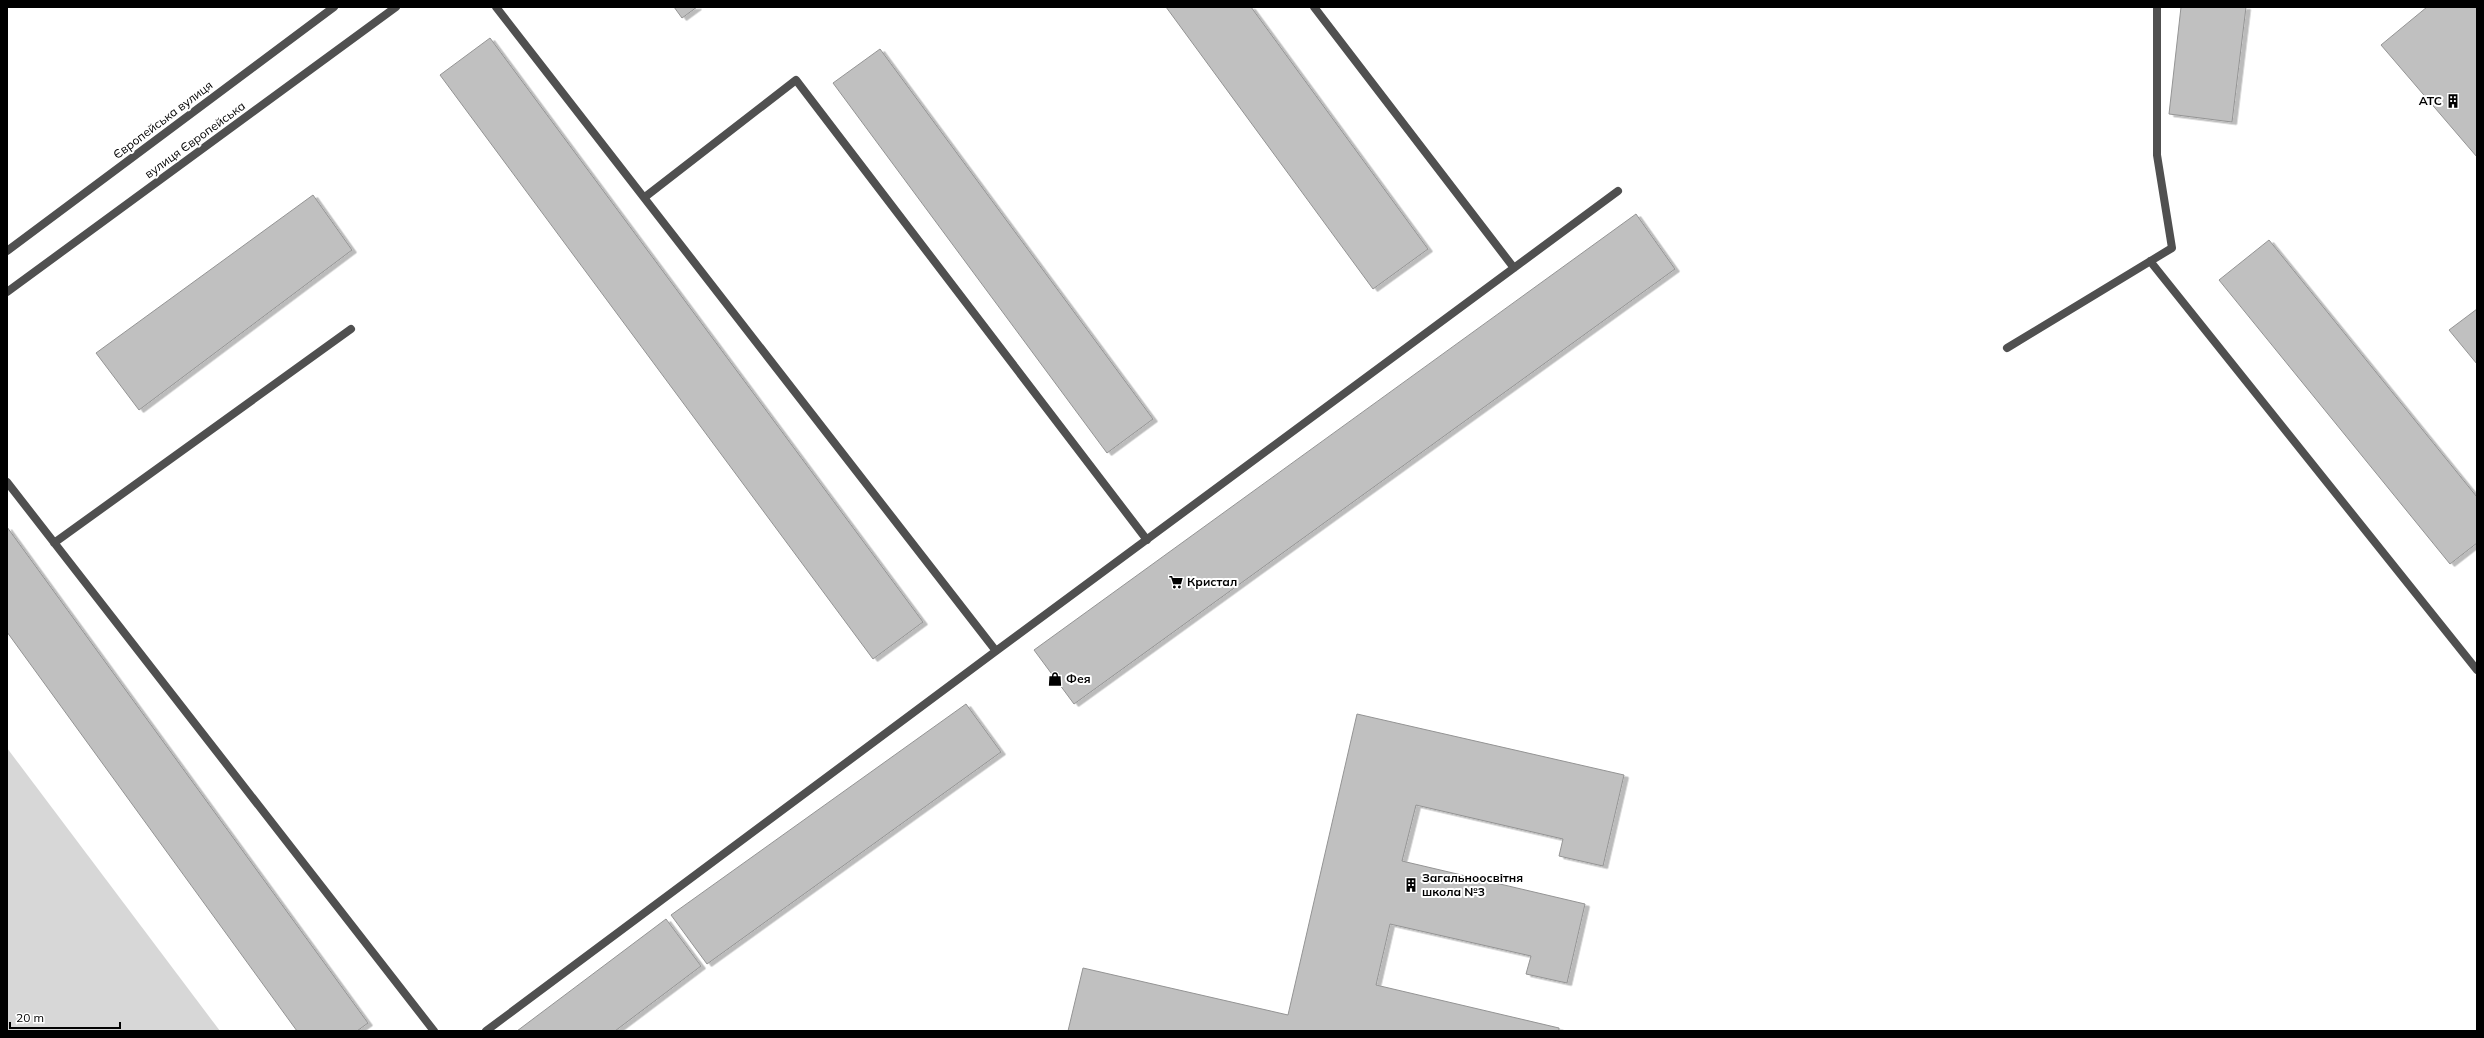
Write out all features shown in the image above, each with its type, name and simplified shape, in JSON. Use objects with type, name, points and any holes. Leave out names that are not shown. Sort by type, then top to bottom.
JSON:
[{"type":"street","name":"Європейська вулиця","points":[[7,251],[334,7]]},
{"type":"street","name":"вулиця Європейська","points":[[7,292],[396,7]]},
{"type":"street","points":[[496,7],[996,651]]},
{"type":"street","points":[[1314,7],[1514,268]]},
{"type":"street","points":[[2007,348],[2172,248],[2157,156],[2157,7]]},
{"type":"street","points":[[645,197],[796,80],[1147,540]]},
{"type":"street","points":[[486,1031],[996,651],[1618,191]]},
{"type":"street","points":[[2150,261],[2477,670]]},
{"type":"street","points":[[54,543],[351,329]]},
{"type":"street","points":[[7,482],[434,1031]]},
{"type":"shaded area","points":[[7,748],[220,1031],[7,1031]]},
{"type":"building","points":[[674,7],[697,7],[682,18]]},
{"type":"building","points":[[1166,7],[1251,7],[1428,249],[1373,289]]},
{"type":"building","points":[[2181,7],[2246,7],[2232,122],[2169,114]]},
{"type":"building","name":"АТС","points":[[2427,7],[2477,7],[2477,157],[2381,45]]},
{"type":"building","points":[[490,38],[923,622],[873,659],[440,75]]},
{"type":"building","points":[[880,49],[1153,419],[1107,453],[833,83]]},
{"type":"building","points":[[313,195],[352,250],[139,410],[96,353]]},
{"type":"building","points":[[1636,214],[1675,269],[1074,704],[1034,650]]},
{"type":"building","points":[[2269,240],[2477,497],[2477,543],[2450,564],[2219,280]]},
{"type":"building","points":[[2477,309],[2477,364],[2449,330]]},
{"type":"building","points":[[7,527],[368,1023],[357,1031],[297,1031],[7,632]]},
{"type":"building","points":[[966,704],[1001,752],[707,964],[671,915]]},
{"type":"building","name":"Загальноосвітня школа №3","points":[[1357,714],[1624,775],[1603,866],[1559,856],[1563,839],[1416,805],[1402,861],[1585,904],[1567,983],[1526,974],[1531,956],[1390,924],[1376,985],[1559,1028],[1559,1031],[1068,1031],[1083,968],[1288,1015]]},
{"type":"building","points":[[666,919],[701,966],[615,1031],[517,1031]]},
{"type":"place","name":"АТС","points":[[2453,101]]},
{"type":"place","name":"Кристал","points":[[1176,582]]},
{"type":"place","name":"Фея","points":[[1055,679]]},
{"type":"place","name":"Загальноосвітня школа №3","points":[[1411,885]]}]
